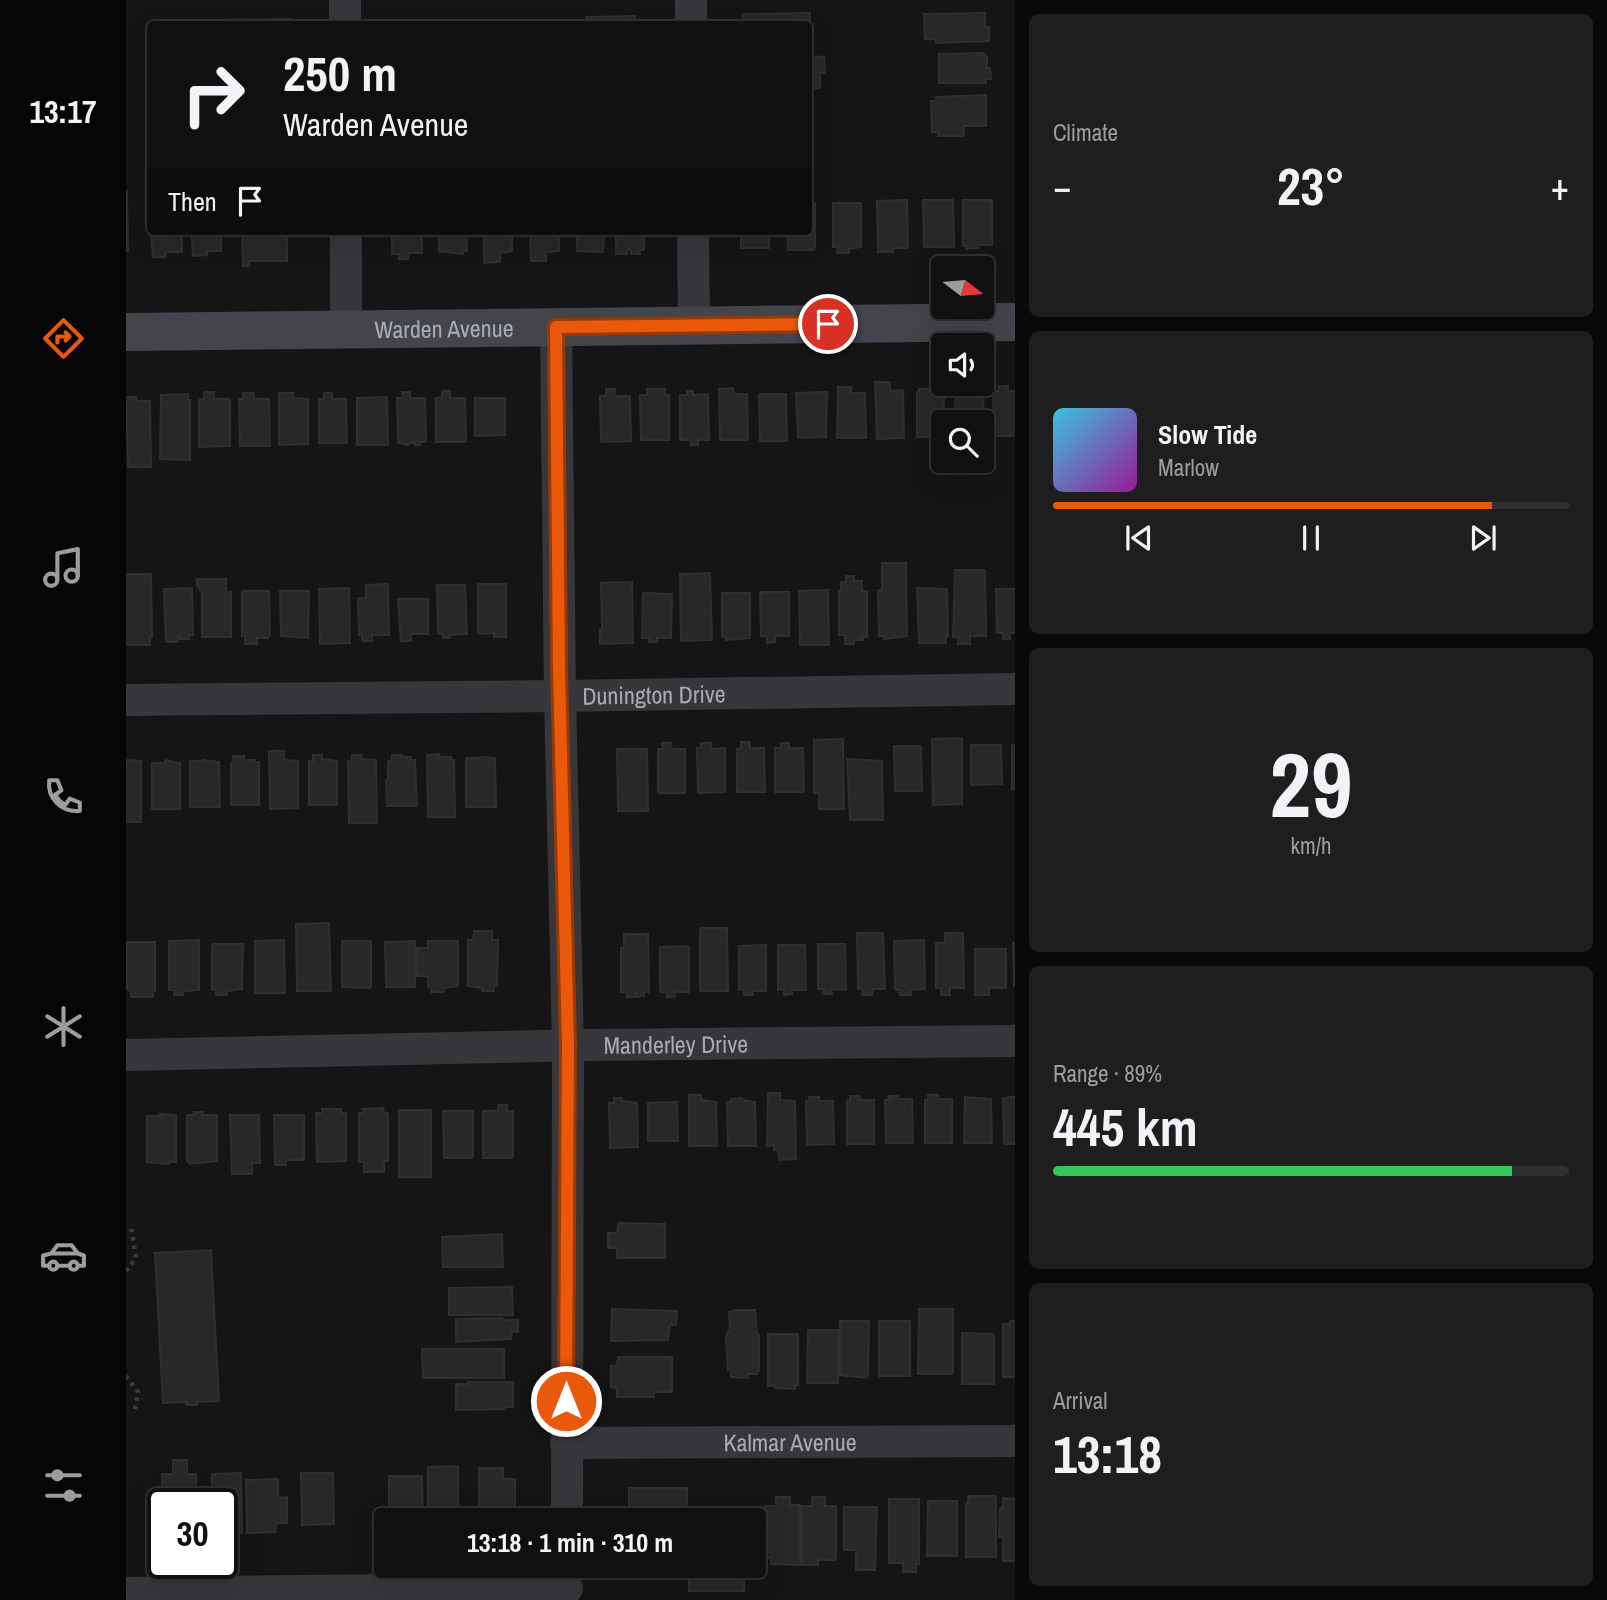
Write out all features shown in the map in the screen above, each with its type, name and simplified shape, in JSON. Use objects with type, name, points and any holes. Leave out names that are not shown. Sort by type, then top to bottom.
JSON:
[{"type":"main road","name":"Warden Avenue","points":[[126,332],[1015,322]]},
{"type":"street","points":[[345,0],[345,21]]},
{"type":"street","points":[[691,0],[691,21]]},
{"type":"street","points":[[346,235],[346,331]]},
{"type":"street","points":[[693,235],[694,326]]},
{"type":"street","points":[[556,327],[560,696],[568,1045],[567,1508]]},
{"type":"street","name":"Dunington Drive","points":[[126,699],[560,696],[1015,688]]},
{"type":"street","name":"Manderley Drive","points":[[126,1055],[568,1045],[1015,1041]]},
{"type":"street","name":"Kalmar Avenue","points":[[566,1443],[1015,1441]]},
{"type":"street","points":[[126,1593],[567,1585]]},
{"type":"path","points":[[126,1271],[136,1258],[131,1227]]},
{"type":"path","points":[[126,1376],[138,1392],[134,1413]]},
{"type":"building","points":[[810,13],[810,21],[743,21],[743,14]]},
{"type":"building","points":[[985,13],[989,41],[936,43],[936,39],[925,39],[924,14]]},
{"type":"building","points":[[635,16],[636,21],[586,21],[586,17]]},
{"type":"building","points":[[289,19],[288,21],[215,20]]},
{"type":"building","points":[[984,53],[987,56],[991,79],[986,79],[986,83],[939,83],[939,54]]},
{"type":"building","points":[[812,56],[824,57],[825,73],[820,73],[820,88],[812,88]]},
{"type":"building","points":[[986,95],[986,126],[964,126],[964,136],[938,136],[938,132],[932,132],[931,101],[936,101],[936,97]]},
{"type":"building","points":[[127,192],[128,251],[126,251]]},
{"type":"building","points":[[907,200],[908,248],[878,252],[877,201]]},
{"type":"building","points":[[923,200],[953,200],[954,247],[924,247]]},
{"type":"building","points":[[963,200],[992,200],[992,245],[978,245],[978,248],[966,249],[966,246],[963,246]]},
{"type":"building","points":[[812,203],[815,203],[814,250],[788,250],[787,235],[812,235]]},
{"type":"building","points":[[833,203],[861,203],[861,247],[849,249],[849,253],[837,253],[838,247],[833,247]]},
{"type":"building","points":[[151,235],[182,235],[182,252],[166,252],[166,257],[153,257]]},
{"type":"building","points":[[191,235],[221,235],[221,251],[207,251],[207,255],[193,256]]},
{"type":"building","points":[[242,235],[287,235],[287,261],[249,261],[249,266],[243,266]]},
{"type":"building","points":[[392,235],[422,235],[422,253],[408,253],[408,259],[399,259],[399,254],[392,254]]},
{"type":"building","points":[[439,235],[466,235],[467,251],[463,251],[463,254],[439,251]]},
{"type":"building","points":[[484,235],[512,235],[512,251],[500,253],[500,262],[484,263]]},
{"type":"building","points":[[530,235],[559,235],[559,251],[546,252],[546,261],[531,261]]},
{"type":"building","points":[[577,235],[604,235],[603,252],[577,251]]},
{"type":"building","points":[[616,235],[644,235],[644,250],[639,250],[640,254],[631,254],[631,250],[627,250],[627,254],[616,254]]},
{"type":"building","points":[[741,235],[769,235],[769,248],[741,248]]},
{"type":"building","points":[[875,382],[890,382],[890,391],[903,390],[904,438],[877,439]]},
{"type":"building","points":[[999,386],[1008,386],[1008,391],[1015,391],[1015,436],[994,436],[994,391],[999,391]]},
{"type":"building","points":[[838,387],[851,387],[851,393],[865,393],[866,438],[837,438]]},
{"type":"building","points":[[733,388],[734,394],[747,394],[748,440],[720,440],[719,389]]},
{"type":"building","points":[[606,389],[615,389],[614,396],[630,396],[631,441],[601,442],[600,396],[606,395]]},
{"type":"building","points":[[647,389],[665,389],[665,395],[669,395],[669,440],[641,440],[640,395],[647,395]]},
{"type":"building","points":[[919,389],[930,389],[931,396],[944,396],[944,410],[931,410],[931,437],[917,437]]},
{"type":"building","points":[[442,391],[450,391],[450,398],[465,398],[466,442],[436,442],[436,398],[442,397]]},
{"type":"building","points":[[687,391],[693,391],[693,395],[708,394],[709,440],[698,440],[698,445],[691,445],[691,440],[680,440],[680,395],[687,395]]},
{"type":"building","points":[[204,392],[214,392],[214,399],[230,399],[230,446],[199,447],[199,400],[204,399]]},
{"type":"building","points":[[402,392],[410,392],[410,398],[425,398],[426,442],[420,442],[420,445],[398,443],[397,398],[403,398]]},
{"type":"building","points":[[827,392],[826,437],[798,438],[796,393]]},
{"type":"building","points":[[243,393],[254,393],[254,399],[269,399],[270,446],[240,446],[239,399],[243,399]]},
{"type":"building","points":[[279,393],[293,393],[293,398],[308,399],[308,444],[279,445]]},
{"type":"building","points":[[324,393],[332,393],[332,399],[346,399],[347,443],[319,443],[319,399],[324,399]]},
{"type":"building","points":[[188,394],[190,460],[160,459],[161,395]]},
{"type":"building","points":[[759,394],[786,394],[787,441],[760,441]]},
{"type":"building","points":[[955,396],[983,396],[983,410],[956,410]]},
{"type":"building","points":[[126,397],[136,397],[136,401],[150,401],[151,467],[128,467]]},
{"type":"building","points":[[387,397],[388,445],[357,445],[357,398]]},
{"type":"building","points":[[475,398],[505,398],[505,435],[475,436]]},
{"type":"building","points":[[882,563],[906,563],[907,636],[884,639],[884,636],[879,636],[878,590],[882,590]]},
{"type":"building","points":[[955,570],[985,570],[986,636],[970,636],[970,644],[958,644],[958,637],[953,637]]},
{"type":"building","points":[[710,573],[712,640],[681,641],[680,574]]},
{"type":"building","points":[[126,574],[151,574],[150,645],[126,645]]},
{"type":"building","points":[[846,576],[854,576],[854,581],[862,581],[862,591],[867,591],[867,637],[854,640],[854,644],[845,644],[845,635],[839,635],[839,591],[841,582],[846,582]]},
{"type":"building","points":[[197,579],[226,579],[226,592],[231,592],[231,637],[202,637],[202,593]]},
{"type":"building","points":[[632,582],[633,643],[600,644],[601,583]]},
{"type":"building","points":[[388,584],[389,635],[372,635],[372,641],[362,641],[362,635],[359,635],[358,598],[366,598],[366,585]]},
{"type":"building","points":[[478,584],[506,584],[506,637],[494,637],[494,633],[480,634],[478,631]]},
{"type":"building","points":[[437,585],[465,585],[467,634],[443,638],[442,634],[438,634]]},
{"type":"building","points":[[192,588],[193,635],[189,635],[189,639],[180,639],[178,635],[178,642],[166,642],[164,589]]},
{"type":"building","points":[[349,588],[350,643],[320,644],[319,589]]},
{"type":"building","points":[[917,588],[947,589],[946,643],[919,643]]},
{"type":"building","points":[[996,589],[1015,589],[1015,633],[1010,633],[1010,639],[1003,639],[1003,633],[997,633]]},
{"type":"building","points":[[828,590],[829,645],[800,645],[799,591]]},
{"type":"building","points":[[242,591],[269,591],[270,635],[268,638],[257,638],[257,644],[245,644],[245,636],[242,636]]},
{"type":"building","points":[[280,591],[309,591],[308,638],[281,636]]},
{"type":"building","points":[[760,592],[789,592],[789,636],[775,636],[775,642],[767,643],[767,636],[761,636]]},
{"type":"building","points":[[643,593],[672,594],[671,638],[657,638],[657,642],[649,642],[649,638],[642,638]]},
{"type":"building","points":[[722,593],[750,593],[750,638],[726,640],[726,637],[722,637]]},
{"type":"building","points":[[398,599],[428,599],[428,634],[411,634],[411,641],[401,641]]},
{"type":"building","points":[[962,738],[962,804],[933,805],[932,739]]},
{"type":"building","points":[[843,739],[844,809],[819,809],[819,793],[814,793],[814,740]]},
{"type":"building","points":[[741,742],[750,742],[750,748],[764,748],[765,792],[737,792],[737,749],[741,748]]},
{"type":"building","points":[[662,743],[671,743],[670,749],[685,749],[685,793],[658,793],[658,749],[663,749]]},
{"type":"building","points":[[701,743],[711,743],[711,749],[725,748],[725,792],[698,793],[697,748],[701,748]]},
{"type":"building","points":[[781,743],[789,743],[789,748],[803,748],[804,792],[775,792],[775,748],[781,748]]},
{"type":"building","points":[[971,745],[1001,745],[1002,784],[971,785]]},
{"type":"building","points":[[1012,745],[1015,745],[1015,789],[1012,789]]},
{"type":"building","points":[[894,746],[921,746],[922,791],[895,791]]},
{"type":"building","points":[[617,749],[647,749],[648,811],[618,811]]},
{"type":"building","points":[[269,751],[284,751],[284,760],[298,761],[298,808],[270,809]]},
{"type":"building","points":[[439,754],[439,757],[451,757],[451,760],[454,760],[455,817],[428,817],[427,755]]},
{"type":"building","points":[[313,755],[322,755],[322,759],[337,761],[337,805],[309,805],[309,761],[313,762]]},
{"type":"building","points":[[352,755],[376,760],[377,823],[349,823],[348,761],[352,762]]},
{"type":"building","points":[[392,755],[402,755],[415,760],[417,806],[387,806],[386,780],[388,761],[392,761]]},
{"type":"building","points":[[233,756],[244,756],[244,760],[259,762],[259,805],[231,805]]},
{"type":"building","points":[[466,758],[495,758],[496,807],[466,807]]},
{"type":"building","points":[[847,759],[882,761],[883,820],[850,820]]},
{"type":"building","points":[[126,760],[141,761],[141,822],[126,822]]},
{"type":"building","points":[[165,760],[180,763],[180,809],[152,809],[152,763],[165,763]]},
{"type":"building","points":[[190,761],[219,762],[220,807],[190,807]]},
{"type":"building","points":[[329,923],[331,991],[297,991],[296,924]]},
{"type":"building","points":[[700,928],[727,928],[728,991],[700,991]]},
{"type":"building","points":[[474,931],[492,931],[492,940],[498,940],[497,986],[494,986],[494,991],[482,991],[482,988],[468,986],[468,940],[473,940]]},
{"type":"building","points":[[857,933],[883,933],[885,989],[872,989],[872,995],[862,995],[863,989],[858,989]]},
{"type":"building","points":[[945,933],[963,933],[964,988],[950,988],[950,995],[941,995],[941,988],[936,988],[936,943],[945,943]]},
{"type":"building","points":[[624,934],[648,934],[649,992],[644,992],[644,996],[637,997],[635,992],[635,997],[627,997],[627,992],[621,992],[621,948],[624,948]]},
{"type":"building","points":[[199,940],[199,990],[183,991],[183,995],[174,995],[174,990],[169,990],[169,941]]},
{"type":"building","points":[[284,940],[285,993],[255,993],[255,941]]},
{"type":"building","points":[[924,940],[925,989],[911,990],[911,995],[900,995],[899,990],[895,990],[894,941]]},
{"type":"building","points":[[342,941],[371,941],[371,987],[342,987]]},
{"type":"building","points":[[415,941],[415,987],[386,987],[385,942]]},
{"type":"building","points":[[428,941],[458,941],[458,986],[443,988],[444,992],[431,992],[428,976],[417,976],[417,948],[428,948]]},
{"type":"building","points":[[127,942],[155,942],[153,997],[131,997],[131,991],[127,990]]},
{"type":"building","points":[[1013,943],[1015,943],[1015,986]]},
{"type":"building","points":[[212,944],[243,944],[242,989],[227,991],[227,995],[216,995],[216,989],[212,990]]},
{"type":"building","points":[[818,944],[845,944],[846,990],[831,989],[832,994],[823,994],[824,989],[818,989]]},
{"type":"building","points":[[766,945],[766,991],[752,991],[753,995],[744,995],[744,990],[739,990],[739,946]]},
{"type":"building","points":[[778,945],[805,945],[806,990],[792,990],[792,994],[784,995],[784,989],[778,990]]},
{"type":"building","points":[[689,946],[689,992],[674,992],[675,997],[667,997],[667,992],[660,992],[660,947]]},
{"type":"building","points":[[975,949],[1006,949],[1006,988],[989,988],[989,995],[975,995]]},
{"type":"building","points":[[768,1093],[780,1093],[780,1100],[795,1101],[796,1159],[779,1160],[778,1150],[774,1150],[774,1145],[767,1146]]},
{"type":"building","points":[[689,1095],[701,1095],[702,1100],[716,1102],[717,1146],[689,1146]]},
{"type":"building","points":[[928,1095],[938,1095],[938,1099],[952,1099],[952,1143],[925,1143],[925,1100],[928,1100]]},
{"type":"building","points":[[850,1096],[860,1096],[860,1100],[874,1100],[874,1144],[847,1144],[847,1101]]},
{"type":"building","points":[[888,1096],[912,1099],[913,1143],[886,1143],[885,1100],[889,1100]]},
{"type":"building","points":[[809,1097],[819,1097],[819,1101],[833,1101],[834,1144],[807,1145],[806,1101],[810,1101]]},
{"type":"building","points":[[965,1097],[991,1099],[992,1143],[964,1143]]},
{"type":"building","points":[[1015,1097],[1015,1144],[1004,1144],[1003,1099]]},
{"type":"building","points":[[614,1098],[637,1103],[638,1147],[610,1148],[609,1103],[614,1103]]},
{"type":"building","points":[[742,1098],[755,1102],[756,1146],[728,1146],[727,1102]]},
{"type":"building","points":[[677,1102],[678,1141],[648,1141],[648,1103]]},
{"type":"building","points":[[498,1105],[507,1105],[507,1112],[513,1111],[513,1158],[483,1158],[483,1111],[498,1111]]},
{"type":"building","points":[[383,1108],[384,1113],[388,1113],[388,1161],[384,1161],[384,1172],[364,1172],[364,1162],[359,1162],[359,1113],[364,1113],[363,1109]]},
{"type":"building","points":[[322,1109],[341,1109],[341,1113],[346,1113],[346,1161],[317,1162],[316,1113],[322,1113]]},
{"type":"building","points":[[399,1110],[431,1110],[431,1177],[399,1177]]},
{"type":"building","points":[[443,1111],[473,1111],[473,1158],[444,1158]]},
{"type":"building","points":[[194,1112],[217,1115],[217,1161],[190,1164],[187,1161],[187,1115],[194,1115]]},
{"type":"building","points":[[160,1114],[176,1115],[176,1162],[169,1164],[147,1162],[147,1116],[161,1116]]},
{"type":"building","points":[[230,1115],[259,1115],[260,1163],[252,1163],[252,1174],[232,1174]]},
{"type":"building","points":[[274,1115],[304,1115],[304,1160],[286,1160],[286,1165],[275,1165]]},
{"type":"building","points":[[618,1223],[665,1224],[665,1258],[617,1258],[617,1248],[608,1248],[608,1233],[617,1233]]},
{"type":"building","points":[[502,1234],[503,1267],[443,1267],[442,1237]]},
{"type":"building","points":[[211,1250],[219,1401],[197,1402],[197,1405],[186,1405],[186,1402],[163,1403],[155,1253]]},
{"type":"building","points":[[512,1287],[513,1315],[449,1315],[449,1288]]},
{"type":"building","points":[[612,1309],[677,1311],[676,1325],[670,1325],[668,1340],[611,1341]]},
{"type":"building","points":[[919,1309],[953,1309],[953,1374],[918,1374]]},
{"type":"building","points":[[755,1310],[759,1334],[759,1370],[757,1374],[748,1374],[748,1378],[731,1377],[731,1370],[728,1370],[726,1338],[730,1331],[729,1312]]},
{"type":"building","points":[[456,1319],[518,1320],[518,1332],[512,1331],[511,1339],[456,1342]]},
{"type":"building","points":[[840,1321],[869,1321],[866,1378],[840,1375]]},
{"type":"building","points":[[879,1321],[910,1321],[910,1376],[879,1376]]},
{"type":"building","points":[[1010,1321],[1015,1321],[1015,1377],[1003,1377],[1003,1324],[1010,1324]]},
{"type":"building","points":[[808,1330],[838,1330],[838,1383],[807,1383]]},
{"type":"building","points":[[962,1333],[994,1334],[994,1384],[962,1384]]},
{"type":"building","points":[[768,1334],[798,1334],[798,1385],[795,1385],[795,1389],[768,1386]]},
{"type":"building","points":[[422,1349],[504,1349],[504,1378],[423,1378]]},
{"type":"building","points":[[618,1357],[672,1357],[672,1392],[654,1392],[654,1397],[617,1397],[617,1388],[611,1387],[611,1366],[617,1366]]},
{"type":"building","points":[[468,1382],[513,1382],[513,1407],[456,1410],[456,1384],[469,1384]]},
{"type":"building","points":[[173,1460],[187,1460],[187,1474],[196,1474],[196,1488],[162,1488],[162,1474],[173,1474]]},
{"type":"building","points":[[458,1466],[458,1508],[428,1508],[428,1467]]},
{"type":"building","points":[[479,1468],[503,1468],[503,1479],[515,1479],[515,1508],[479,1508]]},
{"type":"building","points":[[241,1473],[242,1533],[238,1533],[238,1488],[206,1488],[212,1487],[212,1474]]},
{"type":"building","points":[[301,1473],[333,1473],[334,1524],[302,1525]]},
{"type":"building","points":[[389,1476],[422,1476],[423,1508],[389,1508]]},
{"type":"building","points":[[278,1479],[278,1498],[287,1497],[287,1523],[277,1523],[275,1532],[247,1533],[246,1480]]},
{"type":"building","points":[[629,1488],[687,1488],[687,1508],[629,1508]]},
{"type":"building","points":[[968,1496],[996,1496],[996,1557],[966,1557]]},
{"type":"building","points":[[776,1497],[790,1497],[790,1505],[800,1505],[800,1565],[771,1564],[771,1558],[767,1558],[765,1506],[776,1506]]},
{"type":"building","points":[[812,1497],[825,1497],[825,1506],[836,1506],[836,1560],[818,1560],[818,1565],[802,1565],[802,1506],[812,1506]]},
{"type":"building","points":[[1003,1498],[1015,1499],[1015,1561],[1003,1561],[1003,1537],[999,1537],[1000,1508],[1003,1508]]},
{"type":"building","points":[[889,1499],[919,1499],[919,1564],[916,1564],[916,1572],[903,1572],[903,1563],[889,1563]]},
{"type":"building","points":[[928,1501],[957,1501],[957,1556],[927,1556]]},
{"type":"building","points":[[844,1507],[877,1507],[875,1570],[856,1570],[856,1550],[844,1550]]},
{"type":"building","points":[[689,1578],[744,1578],[744,1591],[689,1591]]},
{"type":"route","points":[[566,1401],[568,1045],[559,669],[556,327],[828,324]]}]
